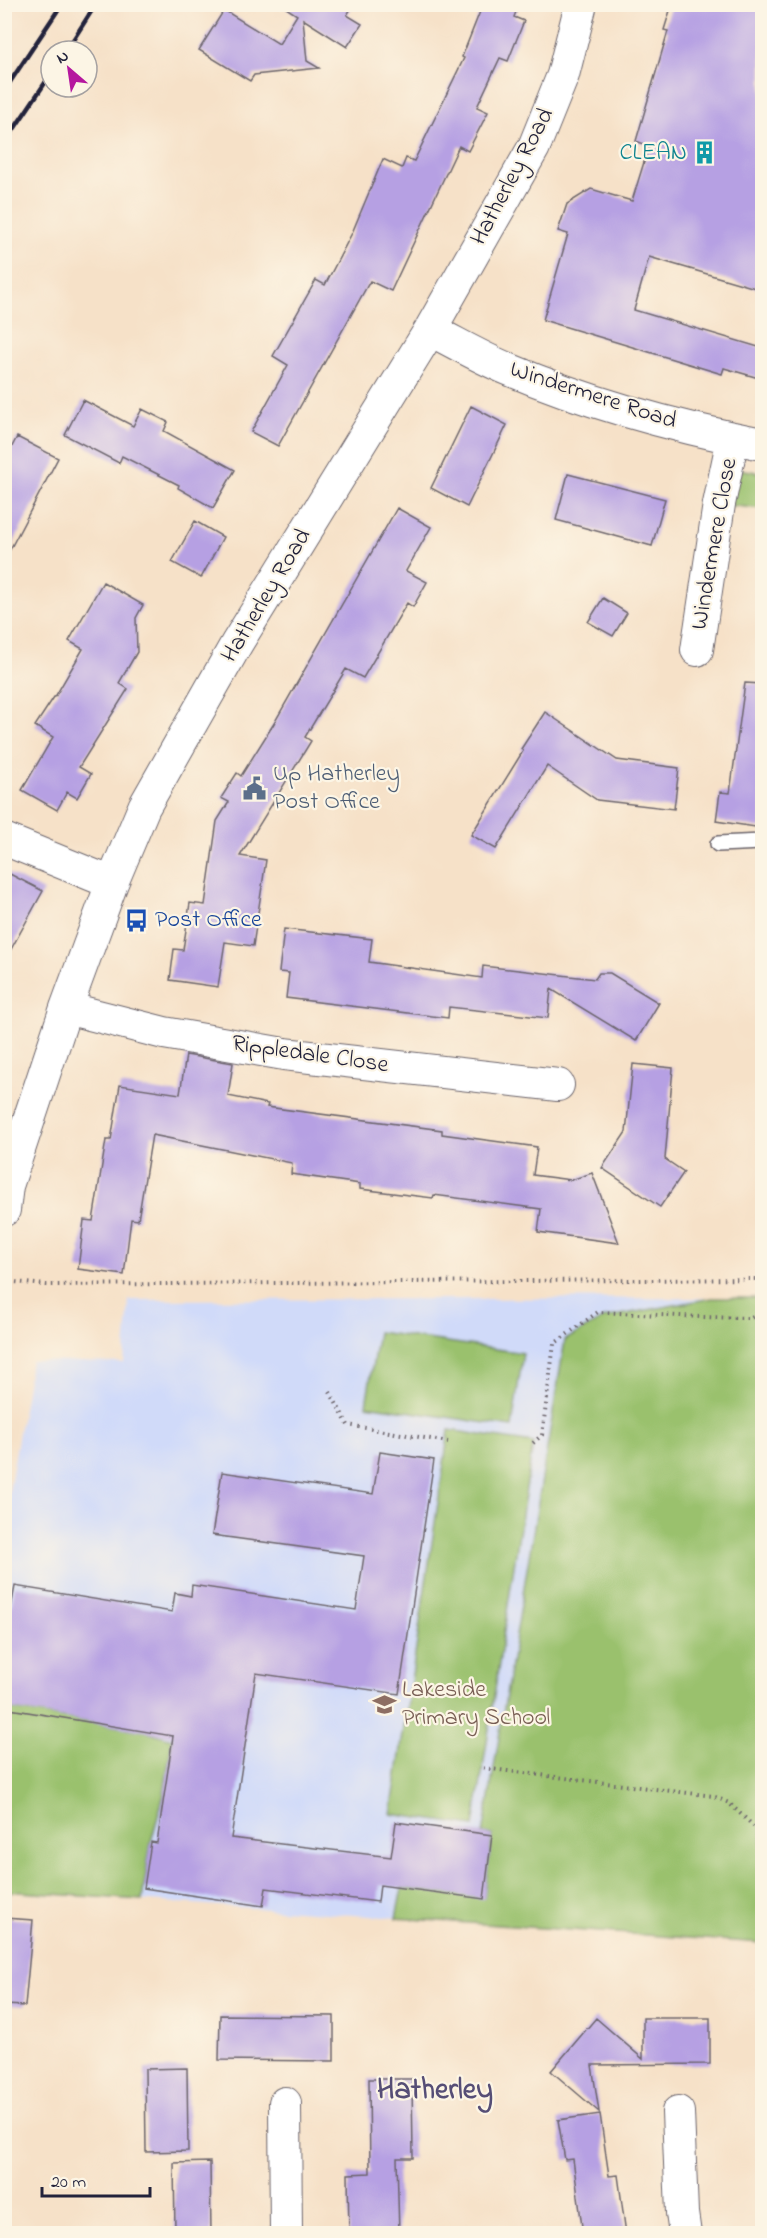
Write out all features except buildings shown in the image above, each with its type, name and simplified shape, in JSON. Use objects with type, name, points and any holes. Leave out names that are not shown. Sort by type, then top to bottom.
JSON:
[{"type":"street","name":"Hatherley Road","points":[[5,1194],[66,1008],[112,883],[144,807],[237,643],[430,330],[534,147],[563,75],[581,4]]},
{"type":"street","name":"Windermere Road","points":[[430,330],[507,369],[581,396],[656,419],[748,441]]},
{"type":"street","name":"Windermere Close","points":[[697,651],[719,504],[748,441]]},
{"type":"street","points":[[4,839],[112,883]]},
{"type":"street","name":"Rippledale Close","points":[[66,1008],[164,1033],[284,1054],[558,1085]]},
{"type":"street","points":[[285,2103],[286,2234]]},
{"type":"street","points":[[678,2112],[685,2234]]},
{"type":"lane","points":[[718,844],[762,842]]},
{"type":"path","points":[[4,1281],[58,1285],[762,1279]]},
{"type":"path","points":[[533,1443],[542,1435],[554,1344],[598,1312],[741,1318],[751,1318],[762,1312]]},
{"type":"path","points":[[330,1392],[348,1425],[448,1442]]},
{"type":"path","points":[[483,1768],[713,1796],[729,1803],[762,1834]]},
{"type":"shaded area","name":"Lakeside Primary School","points":[[762,1298],[762,1943],[5,1891],[5,1516],[31,1361],[124,1363],[129,1300]]},
{"type":"green space","points":[[727,467],[762,473],[762,509],[719,504]]},
{"type":"green space","points":[[712,1298],[762,1298],[762,1943],[396,1918],[402,1888],[484,1898],[492,1835],[483,1834],[565,1340],[604,1318]]},
{"type":"green space","points":[[378,1332],[523,1353],[512,1427],[366,1405]]},
{"type":"green space","points":[[449,1430],[533,1443],[474,1826],[391,1814]]},
{"type":"green space","points":[[5,1708],[150,1732],[172,1739],[164,1794],[151,1842],[142,1900],[5,1891]]},
{"type":"railway","points":[[4,91],[62,4]]},
{"type":"railway","points":[[74,39],[96,4]]},
{"type":"railway","points":[[4,144],[39,92]]},
{"type":"place","name":"CLEAN","points":[[705,153]]},
{"type":"place","name":"Up Hatherley Post Office","points":[[255,788]]},
{"type":"place","name":"Post Office","points":[[137,920]]},
{"type":"place","name":"Lakeside Primary School","points":[[384,1704]]},
{"type":"district","name":"Hatherley","points":[[435,2091]]}]
